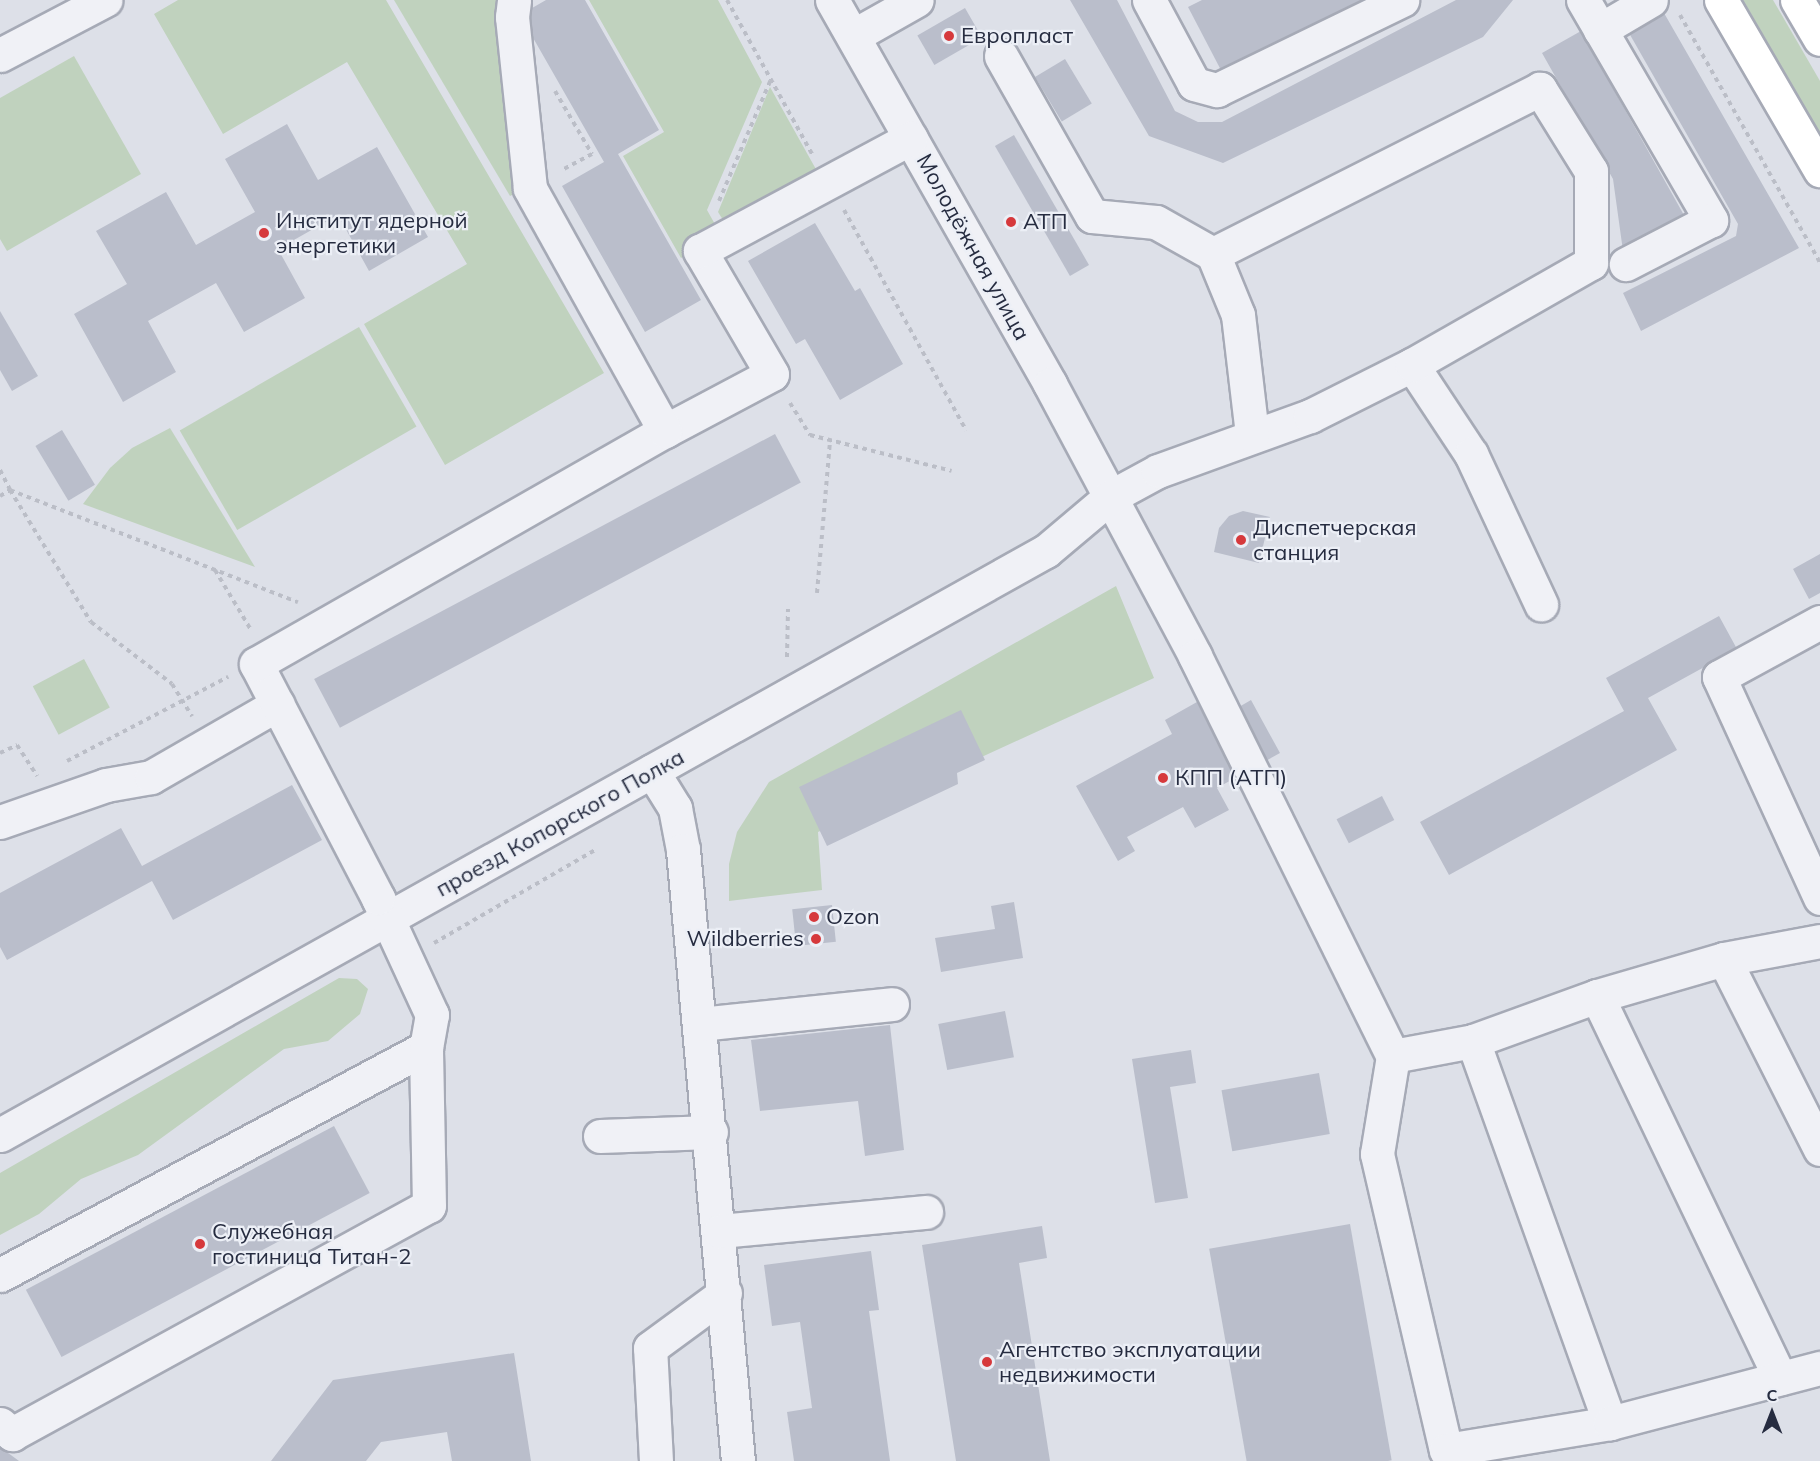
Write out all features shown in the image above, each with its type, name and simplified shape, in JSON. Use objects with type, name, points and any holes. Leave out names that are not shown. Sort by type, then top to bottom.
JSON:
[{"type":"main road","points":[[1721,0],[1820,170]]},
{"type":"main road","points":[[1797,0],[1820,39]]},
{"type":"street","points":[[3,44],[105,0]]},
{"type":"street","points":[[514,0],[512,17],[530,188],[665,431]]},
{"type":"street","name":"Молодёжная улица","points":[[832,0],[1110,497],[1195,656],[1393,1056]]},
{"type":"street","points":[[853,36],[917,0]]},
{"type":"street","points":[[1150,0],[1194,84],[1217,90],[1402,0]]},
{"type":"street","points":[[1583,0],[1711,220],[1626,264]]},
{"type":"street","points":[[1600,30],[1664,5]]},
{"type":"street","points":[[1001,56],[1092,216],[1156,222],[1213,254],[1238,315],[1252,435]]},
{"type":"street","name":"проезд Копорского Полка","points":[[0,1135],[1046,551],[1110,497],[1158,471],[1252,435],[1310,416],[1412,365],[1591,263],[1592,171],[1540,89],[1213,254]]},
{"type":"street","points":[[0,1424],[12,1434],[429,1206],[426,1047],[432,1015],[388,920],[278,704],[261,661],[665,431],[772,374],[700,251],[911,138]]},
{"type":"street","points":[[1412,365],[1471,454],[1541,604]]},
{"type":"street","points":[[1820,622],[1719,676],[1820,898]]},
{"type":"street","points":[[0,822],[105,785],[151,777],[278,704]]},
{"type":"street","points":[[652,771],[675,808],[683,850],[720,1231],[738,1461]]},
{"type":"street","points":[[1820,941],[1724,959],[1597,996],[1473,1041],[1393,1056],[1377,1154],[1446,1450],[1610,1424],[1820,1368]]},
{"type":"street","points":[[1724,959],[1820,1149]]},
{"type":"street","points":[[1597,996],[1780,1378]]},
{"type":"street","points":[[700,1024],[892,1004]]},
{"type":"street","points":[[1473,1041],[1610,1424]]},
{"type":"street","points":[[0,1275],[426,1047]]},
{"type":"street","points":[[600,1136],[711,1132]]},
{"type":"street","points":[[720,1231],[926,1212]]},
{"type":"street","points":[[656,1461],[651,1348],[725,1293]]},
{"type":"path","points":[[727,0],[966,430]]},
{"type":"path","points":[[1664,5],[1820,262]]},
{"type":"path","points":[[729,236],[715,212],[771,79]]},
{"type":"path","points":[[772,374],[810,435],[952,471]]},
{"type":"path","points":[[817,593],[830,441]]},
{"type":"path","points":[[0,470],[10,490],[92,622],[172,684],[208,745]]},
{"type":"path","points":[[10,490],[338,617]]},
{"type":"path","points":[[0,496],[10,490]]},
{"type":"path","points":[[58,765],[182,699],[261,661],[214,569]]},
{"type":"path","points":[[787,658],[788,609]]},
{"type":"path","points":[[0,753],[17,745],[37,777],[47,771]]},
{"type":"path","points":[[432,944],[597,849]]},
{"type":"green space","points":[[178,0],[386,0],[604,373],[445,465],[364,324],[467,264],[347,62],[223,134],[154,14]]},
{"type":"green space","points":[[394,0],[496,0],[524,189],[510,196]]},
{"type":"green space","points":[[589,0],[718,0],[762,82],[707,210],[721,235],[681,258],[623,156],[664,132]]},
{"type":"green space","points":[[1743,0],[1773,0],[1820,81],[1820,133]]},
{"type":"green space","points":[[74,56],[141,174],[7,251],[0,239],[0,98]]},
{"type":"green space","points":[[770,87],[822,180],[730,231],[718,212]]},
{"type":"green space","points":[[359,327],[416,427],[237,530],[180,430]]},
{"type":"green space","points":[[170,428],[255,567],[83,504],[110,468],[132,448]]},
{"type":"green space","points":[[1116,586],[1154,678],[818,832],[822,890],[729,901],[729,864],[737,832],[769,782]]},
{"type":"green space","points":[[84,659],[110,708],[59,735],[33,686]]},
{"type":"green space","points":[[339,978],[357,979],[368,989],[360,1014],[328,1041],[284,1049],[138,1155],[81,1179],[39,1214],[0,1235],[0,1173]]},
{"type":"building","points":[[546,0],[585,0],[659,130],[618,154],[701,300],[645,332],[562,186],[604,162],[520,15]]},
{"type":"building","points":[[1070,0],[1117,0],[1175,111],[1198,122],[1222,122],[1456,0],[1513,0],[1483,37],[1223,163],[1149,136]]},
{"type":"building","points":[[1202,0],[1367,0],[1223,74],[1188,7]]},
{"type":"building","name":"Европласт","points":[[965,8],[982,37],[934,65],[917,36]]},
{"type":"building","points":[[1664,13],[1799,248],[1641,331],[1623,293],[1736,236],[1738,224],[1629,33]]},
{"type":"building","points":[[1581,31],[1685,217],[1623,251],[1613,179],[1542,53]]},
{"type":"building","points":[[1065,59],[1092,104],[1062,122],[1035,77]]},
{"type":"building","points":[[287,124],[318,180],[377,147],[428,237],[369,271],[338,215],[278,249],[305,298],[244,332],[216,283],[148,321],[176,372],[123,402],[74,314],[127,284],[96,231],[166,192],[196,245],[255,212],[225,159]]},
{"type":"building","points":[[1014,135],[1089,265],[1070,276],[995,146]]},
{"type":"building","points":[[815,223],[855,291],[860,288],[903,364],[840,400],[805,339],[796,344],[748,261]]},
{"type":"building","points":[[0,311],[38,376],[12,391],[0,370]]},
{"type":"building","points":[[62,430],[95,485],[68,501],[35,446]]},
{"type":"building","points":[[775,434],[801,483],[340,728],[314,679]]},
{"type":"building","name":"Диспетчерская станция","points":[[1243,511],[1270,517],[1259,563],[1214,552],[1219,528],[1229,516]]},
{"type":"building","points":[[1820,554],[1820,593],[1809,599],[1793,569]]},
{"type":"building","points":[[1719,616],[1737,649],[1648,698],[1677,750],[1449,875],[1420,822],[1624,711],[1606,678]]},
{"type":"building","name":"КПП (АТП)","points":[[1213,693],[1232,711],[1251,700],[1280,753],[1217,788],[1229,810],[1195,828],[1183,807],[1127,837],[1135,851],[1118,861],[1076,786],[1172,734],[1165,720]]},
{"type":"building","points":[[961,710],[985,760],[957,773],[958,784],[827,846],[799,787]]},
{"type":"building","points":[[292,785],[322,840],[173,920],[152,881],[7,960],[0,947],[0,893],[121,828],[142,866]]},
{"type":"building","points":[[1382,796],[1394,820],[1349,843],[1337,819]]},
{"type":"building","points":[[1014,902],[1023,958],[941,972],[935,938],[995,929],[991,906]]},
{"type":"building","points":[[832,905],[836,942],[796,946],[792,909]]},
{"type":"building","points":[[1005,1011],[1014,1057],[947,1070],[938,1024]]},
{"type":"building","points":[[890,1025],[904,1150],[865,1156],[858,1101],[760,1111],[751,1040]]},
{"type":"building","points":[[1191,1050],[1196,1083],[1170,1087],[1188,1198],[1155,1203],[1132,1059]]},
{"type":"building","points":[[1319,1073],[1330,1134],[1232,1151],[1222,1090]]},
{"type":"building","points":[[334,1126],[370,1193],[62,1357],[26,1290]]},
{"type":"building","points":[[1350,1224],[1392,1460],[1247,1461],[1209,1249]]},
{"type":"building","name":"Агентство эксплуатации недвижимости","points":[[1042,1226],[1047,1258],[1019,1263],[1050,1461],[956,1461],[922,1245]]},
{"type":"building","points":[[871,1251],[879,1310],[869,1311],[890,1461],[794,1461],[787,1412],[812,1408],[800,1322],[772,1326],[764,1265]]},
{"type":"building","points":[[514,1353],[531,1461],[452,1461],[447,1432],[381,1442],[366,1461],[271,1461],[333,1380]]},
{"type":"building","points":[[0,1447],[19,1461],[0,1461]]},
{"type":"place","name":"Европласт","points":[[949,36]]},
{"type":"place","name":"АТП","points":[[1011,222]]},
{"type":"place","name":"Институт ядерной энергетики","points":[[264,233]]},
{"type":"place","name":"Диспетчерская станция","points":[[1241,540]]},
{"type":"place","name":"КПП (АТП)","points":[[1163,778]]},
{"type":"place","name":"Ozon","points":[[814,917]]},
{"type":"place","name":"Wildberries","points":[[816,939]]},
{"type":"place","name":"Служебная гостиница Титан-2","points":[[200,1244]]},
{"type":"place","name":"Агентство эксплуатации недвижимости","points":[[987,1362]]}]
